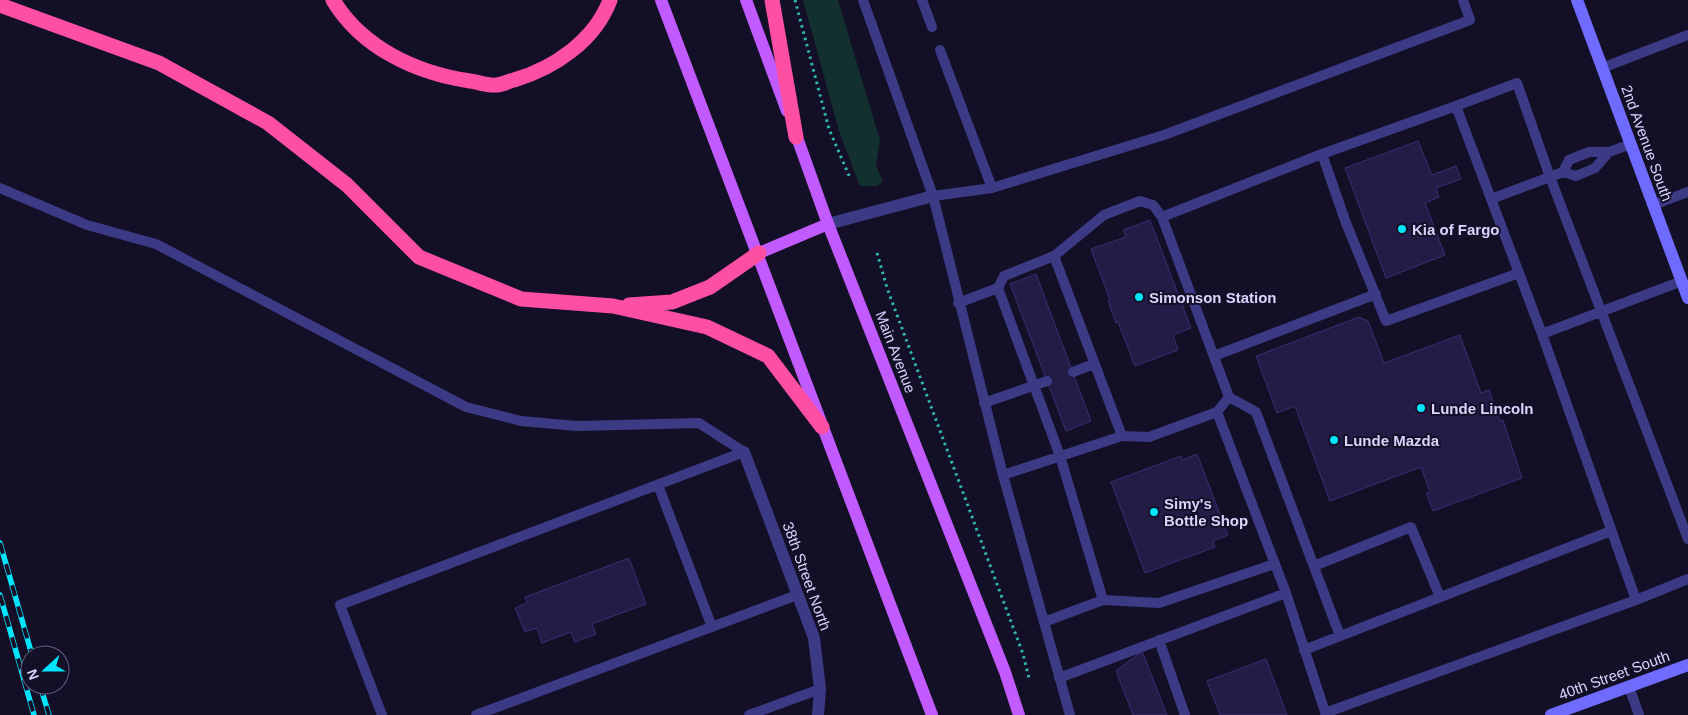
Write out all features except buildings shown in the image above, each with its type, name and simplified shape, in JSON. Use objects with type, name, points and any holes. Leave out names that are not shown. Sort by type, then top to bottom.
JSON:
[{"type":"highway","points":[[333,0],[340,10],[371,42],[412,67],[451,78],[496,85],[536,73],[573,50],[604,17],[610,0]]},
{"type":"highway","points":[[772,0],[796,137]]},
{"type":"highway","points":[[0,5],[159,63],[268,124],[347,185],[419,257],[521,299],[613,306],[672,302],[710,287],[759,253]]},
{"type":"highway","points":[[613,306],[707,327],[768,356],[822,427]]},
{"type":"main road","points":[[661,0],[759,253],[822,427],[932,715]]},
{"type":"main road","name":"Main Avenue","points":[[746,0],[828,224],[1005,672],[1019,715]]},
{"type":"main road","points":[[759,253],[828,224]]},
{"type":"street","name":"2nd Avenue South","points":[[1577,0],[1688,298]]},
{"type":"street","points":[[828,224],[933,196]]},
{"type":"street","name":"38th Street North","points":[[744,452],[814,638],[820,689],[818,715]]},
{"type":"street","name":"40th Street South","points":[[1551,715],[1688,665]]},
{"type":"lane","points":[[863,0],[933,196],[984,403],[1070,715]]},
{"type":"lane","points":[[922,0],[932,27]]},
{"type":"lane","points":[[933,196],[992,188],[1164,135],[1470,20],[1463,0]]},
{"type":"lane","points":[[1602,68],[1688,35]]},
{"type":"lane","points":[[940,50],[992,188]]},
{"type":"lane","points":[[1162,216],[1322,154],[1517,83],[1550,177],[1688,539]]},
{"type":"lane","points":[[1456,106],[1520,273],[1636,600]]},
{"type":"lane","points":[[1563,172],[1569,160],[1589,152],[1608,152],[1631,144]]},
{"type":"lane","points":[[1491,199],[1563,172],[1576,176],[1594,168],[1608,152]]},
{"type":"lane","points":[[1322,154],[1346,223],[1386,321],[1520,273]]},
{"type":"lane","points":[[0,188],[87,224],[156,244],[466,407],[521,421],[577,426],[699,423],[744,452]]},
{"type":"lane","points":[[1653,205],[1688,192]]},
{"type":"lane","points":[[958,303],[998,288],[1004,276],[1054,256],[1104,215],[1140,201],[1153,205],[1162,216],[1228,397],[1256,412],[1340,636]]},
{"type":"lane","points":[[1054,256],[1122,436]]},
{"type":"lane","points":[[1542,334],[1682,281]]},
{"type":"lane","points":[[998,288],[1060,456],[1103,600]]},
{"type":"lane","points":[[1214,356],[1376,294]]},
{"type":"lane","points":[[1073,372],[1094,364]]},
{"type":"lane","points":[[984,403],[1047,381]]},
{"type":"lane","points":[[1003,474],[1122,436],[1149,437],[1217,412],[1228,397]]},
{"type":"lane","points":[[1217,412],[1286,593],[1325,714],[1688,580]]},
{"type":"lane","points":[[382,715],[340,605],[744,452]]},
{"type":"lane","points":[[658,485],[712,627]]},
{"type":"lane","points":[[1314,566],[1411,527],[1440,597]]},
{"type":"lane","points":[[1304,650],[1612,530]]},
{"type":"lane","points":[[1044,622],[1103,600],[1159,603],[1274,564]]},
{"type":"lane","points":[[1059,678],[1286,593]]},
{"type":"lane","points":[[476,715],[797,595]]},
{"type":"lane","points":[[1159,640],[1185,715]]},
{"type":"lane","points":[[1629,687],[1639,715]]},
{"type":"lane","points":[[749,715],[820,689]]},
{"type":"path","points":[[795,0],[828,129],[850,178]]},
{"type":"path","points":[[877,253],[891,297],[1023,654],[1030,680]]},
{"type":"green space","points":[[803,0],[838,0],[880,140],[876,166],[883,182],[876,186],[860,186],[839,131]]},
{"type":"railway","points":[[0,543],[29,645]]},
{"type":"railway","points":[[0,595],[34,715]]},
{"type":"railway","points":[[43,695],[49,715]]},
{"type":"place","name":"Kia of Fargo","points":[[1402,229]]},
{"type":"place","name":"Simonson Station","points":[[1139,297]]},
{"type":"place","name":"Lunde Lincoln","points":[[1421,408]]},
{"type":"place","name":"Lunde Mazda","points":[[1334,440]]},
{"type":"place","name":"Simy's Bottle Shop","points":[[1154,512]]}]
